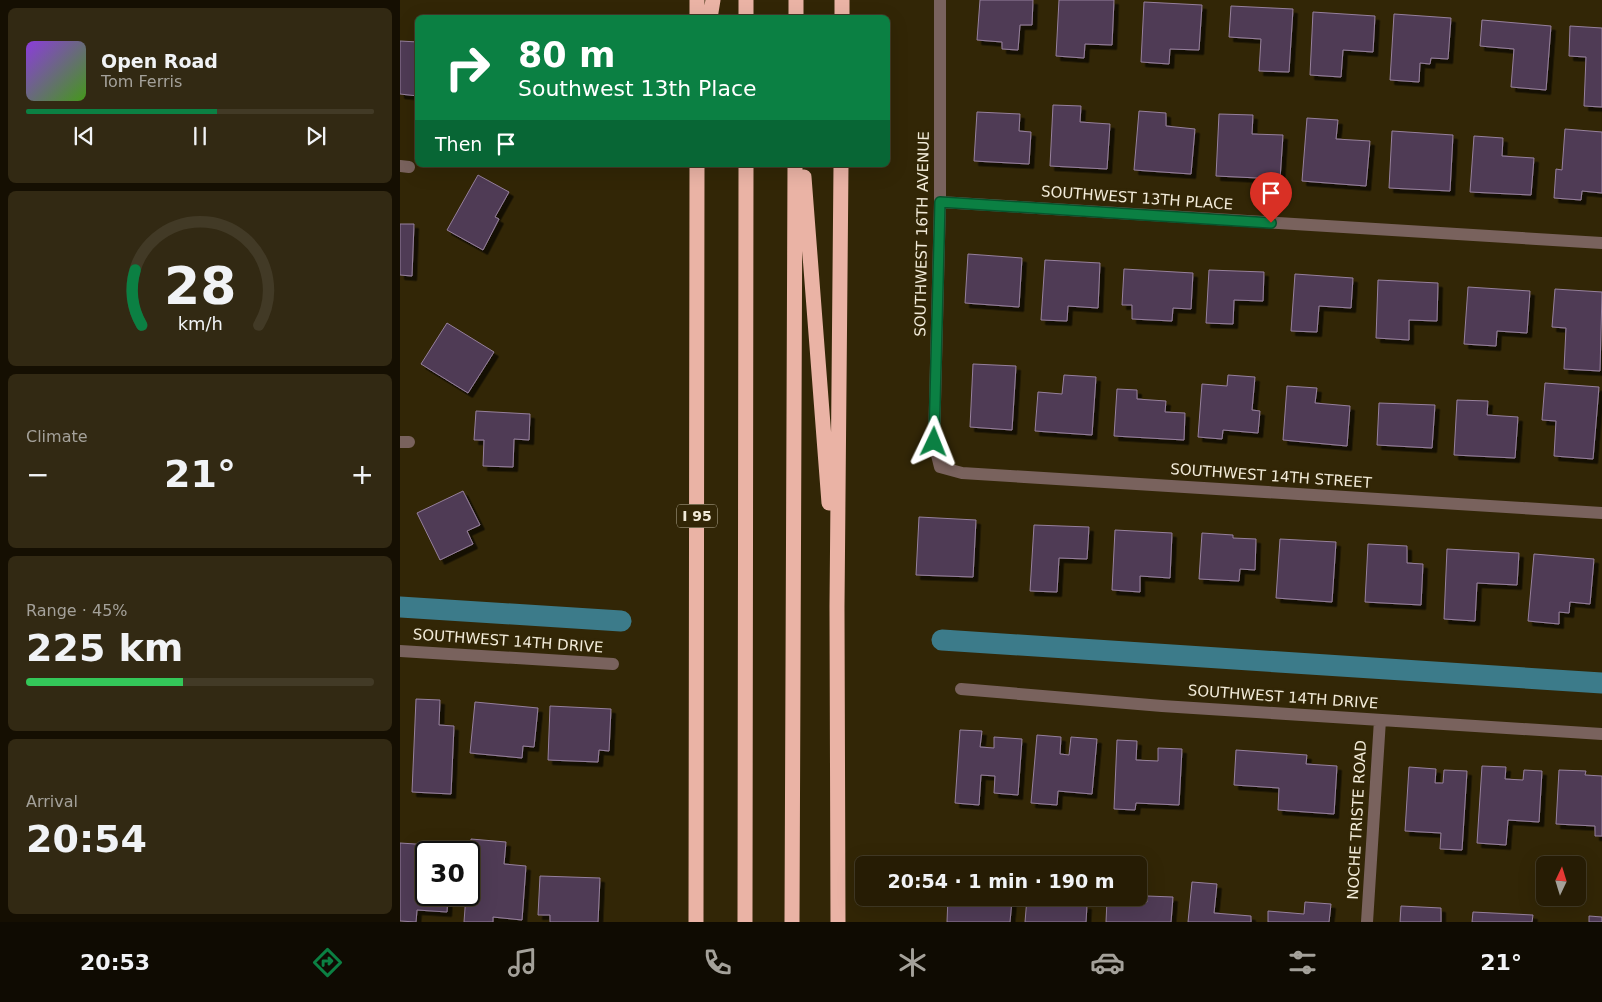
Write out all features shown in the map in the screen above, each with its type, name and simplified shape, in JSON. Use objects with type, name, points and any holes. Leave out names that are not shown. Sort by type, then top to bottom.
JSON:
[{"type":"highway","points":[[697,0],[697,15]]},
{"type":"highway","points":[[710,15],[713,0]]},
{"type":"highway","points":[[746,0],[746,15]]},
{"type":"highway","points":[[796,0],[796,15]]},
{"type":"highway","points":[[842,0],[842,15]]},
{"type":"highway","name":"I 95","points":[[696,922],[697,167]]},
{"type":"highway","points":[[745,922],[746,167]]},
{"type":"highway","points":[[792,922],[795,167]]},
{"type":"highway","points":[[803,167],[837,607]]},
{"type":"highway","points":[[838,922],[837,607],[841,167]]},
{"type":"street","name":"SOUTHWEST 16TH AVENUE","points":[[940,0],[940,202],[934,442],[940,467]]},
{"type":"street","name":"SOUTHWEST 13TH PLACE","points":[[940,202],[1602,243]]},
{"type":"street","name":"SOUTHWEST 14TH STREET","points":[[940,467],[962,473],[1602,513]]},
{"type":"street","name":"SOUTHWEST 14TH DRIVE","points":[[400,651],[613,664]]},
{"type":"street","name":"SOUTHWEST 14TH DRIVE","points":[[962,689],[1172,707],[1602,734]]},
{"type":"street","name":"NOCHE TRISTE ROAD","points":[[1368,922],[1380,720]]},
{"type":"building","points":[[980,0],[1033,0],[1032,25],[1020,25],[1018,50],[1002,49],[1002,42],[977,40]]},
{"type":"building","points":[[1059,0],[1114,0],[1112,45],[1085,44],[1084,58],[1056,56]]},
{"type":"building","points":[[1144,2],[1202,5],[1199,50],[1170,49],[1169,64],[1141,62]]},
{"type":"building","points":[[1231,6],[1293,9],[1289,72],[1259,71],[1261,39],[1229,37]]},
{"type":"building","points":[[1313,12],[1375,16],[1373,52],[1343,50],[1341,77],[1310,75]]},
{"type":"building","points":[[1394,14],[1451,18],[1448,59],[1431,58],[1430,64],[1420,63],[1419,82],[1390,80]]},
{"type":"building","points":[[1482,20],[1551,26],[1546,90],[1511,87],[1514,49],[1480,46]]},
{"type":"building","points":[[1570,26],[1602,28],[1602,107],[1584,106],[1586,57],[1569,56]]},
{"type":"building","points":[[400,41],[415,42],[415,96],[400,94]]},
{"type":"building","points":[[1053,105],[1081,106],[1080,122],[1110,124],[1107,169],[1050,166]]},
{"type":"building","points":[[1139,111],[1166,113],[1166,126],[1195,129],[1191,174],[1134,170]]},
{"type":"building","points":[[977,112],[1020,114],[1019,131],[1031,132],[1029,164],[974,161]]},
{"type":"building","points":[[1219,114],[1253,115],[1252,134],[1283,135],[1280,179],[1216,176]]},
{"type":"building","points":[[1307,118],[1338,120],[1336,139],[1370,141],[1366,186],[1302,181]]},
{"type":"building","points":[[1565,129],[1602,132],[1602,193],[1582,191],[1581,200],[1554,198],[1556,169],[1562,170]]},
{"type":"building","points":[[1392,131],[1453,135],[1450,191],[1389,188]]},
{"type":"building","points":[[1474,136],[1503,138],[1502,156],[1534,158],[1531,195],[1470,192]]},
{"type":"building","points":[[478,175],[509,192],[495,217],[499,219],[483,250],[447,230]]},
{"type":"building","points":[[400,224],[414,224],[412,276],[400,275]]},
{"type":"building","points":[[968,254],[1022,258],[1019,307],[965,303]]},
{"type":"building","points":[[1045,260],[1100,263],[1098,308],[1068,306],[1067,321],[1041,320]]},
{"type":"building","points":[[1124,269],[1193,273],[1191,309],[1173,308],[1172,321],[1132,319],[1132,305],[1122,305]]},
{"type":"building","points":[[1209,270],[1264,272],[1263,301],[1234,300],[1233,324],[1206,323]]},
{"type":"building","points":[[1295,274],[1353,278],[1351,308],[1319,306],[1317,332],[1291,331]]},
{"type":"building","points":[[1378,280],[1438,283],[1437,321],[1409,320],[1409,340],[1376,338]]},
{"type":"building","points":[[1468,287],[1530,291],[1527,333],[1497,331],[1496,346],[1464,344]]},
{"type":"building","points":[[1555,289],[1602,292],[1600,371],[1564,369],[1566,328],[1552,327]]},
{"type":"building","points":[[447,323],[494,352],[468,393],[421,364]]},
{"type":"building","points":[[973,364],[1016,366],[1012,430],[970,427]]},
{"type":"building","points":[[1064,375],[1096,377],[1092,435],[1035,431],[1038,392],[1062,394]]},
{"type":"building","points":[[1228,375],[1255,377],[1252,410],[1260,411],[1258,433],[1223,430],[1222,439],[1198,437],[1202,384],[1227,386]]},
{"type":"building","points":[[1545,383],[1599,387],[1593,459],[1554,456],[1556,421],[1542,420]]},
{"type":"building","points":[[1287,386],[1317,388],[1315,403],[1350,406],[1347,446],[1283,440]]},
{"type":"building","points":[[1117,389],[1137,390],[1137,399],[1166,401],[1165,412],[1185,413],[1184,440],[1114,436]]},
{"type":"building","points":[[1457,400],[1488,401],[1487,415],[1518,417],[1515,458],[1454,455]]},
{"type":"building","points":[[1379,403],[1435,405],[1432,448],[1377,445]]},
{"type":"building","points":[[476,411],[530,414],[529,440],[514,439],[513,467],[483,466],[484,440],[474,440]]},
{"type":"building","points":[[463,491],[480,525],[467,531],[473,544],[440,560],[417,513]]},
{"type":"building","points":[[919,517],[976,520],[973,577],[916,575]]},
{"type":"building","points":[[1034,525],[1089,527],[1087,559],[1059,558],[1057,592],[1030,591]]},
{"type":"building","points":[[1115,530],[1172,533],[1170,578],[1140,576],[1140,592],[1112,590]]},
{"type":"building","points":[[1202,533],[1233,535],[1233,538],[1256,539],[1255,570],[1240,569],[1239,581],[1199,579]]},
{"type":"building","points":[[1280,539],[1336,542],[1332,602],[1276,598]]},
{"type":"building","points":[[1368,544],[1407,546],[1407,563],[1423,564],[1421,605],[1365,602]]},
{"type":"building","points":[[1447,549],[1519,553],[1517,585],[1477,583],[1475,621],[1444,619]]},
{"type":"building","points":[[1534,554],[1594,559],[1590,604],[1570,602],[1569,613],[1559,612],[1559,624],[1528,621]]},
{"type":"building","points":[[416,699],[440,700],[439,725],[454,726],[451,794],[412,792]]},
{"type":"building","points":[[475,702],[538,708],[534,747],[523,746],[522,758],[470,753]]},
{"type":"building","points":[[550,706],[611,709],[609,751],[599,750],[598,762],[548,760]]},
{"type":"building","points":[[960,730],[982,731],[980,747],[994,748],[994,737],[1022,739],[1018,795],[994,793],[995,776],[981,775],[979,805],[955,803]]},
{"type":"building","points":[[1037,735],[1061,737],[1060,754],[1069,755],[1071,737],[1097,739],[1092,794],[1058,791],[1057,805],[1031,803]]},
{"type":"building","points":[[1117,740],[1137,741],[1136,760],[1158,761],[1158,748],[1182,749],[1179,805],[1136,803],[1135,810],[1114,809]]},
{"type":"building","points":[[1236,750],[1307,755],[1306,764],[1337,766],[1334,814],[1278,810],[1279,788],[1234,785]]},
{"type":"building","points":[[1482,766],[1506,767],[1505,779],[1523,780],[1524,770],[1542,771],[1539,822],[1508,820],[1506,845],[1477,843]]},
{"type":"building","points":[[1409,767],[1436,769],[1435,783],[1443,783],[1444,770],[1467,771],[1462,850],[1440,849],[1441,833],[1405,831]]},
{"type":"building","points":[[1559,770],[1586,771],[1585,775],[1602,776],[1602,836],[1595,836],[1595,826],[1556,824]]},
{"type":"building","points":[[471,839],[506,842],[504,864],[526,866],[522,920],[493,917],[493,922],[464,922],[465,906],[480,906],[480,841],[471,841]]},
{"type":"building","points":[[400,843],[415,844],[415,906],[447,906],[447,912],[417,910],[416,922],[400,921]]},
{"type":"building","points":[[540,876],[600,878],[598,922],[550,922],[550,915],[538,915]]},
{"type":"building","points":[[1192,882],[1217,884],[1214,913],[1251,916],[1251,922],[1188,922]]},
{"type":"building","points":[[1147,896],[1173,897],[1171,922],[1106,922],[1107,906],[1147,906]]},
{"type":"building","points":[[1305,902],[1331,904],[1329,922],[1268,922],[1268,911],[1304,914]]},
{"type":"building","points":[[948,906],[1011,906],[1010,922],[947,922]]},
{"type":"building","points":[[1026,906],[1087,906],[1086,922],[1025,922]]},
{"type":"building","points":[[1401,906],[1441,908],[1441,922],[1400,922]]},
{"type":"building","points":[[1473,912],[1533,915],[1532,922],[1472,922]]},
{"type":"building","points":[[1589,916],[1602,917],[1602,922],[1589,922]]},
{"type":"waterway","points":[[400,607],[621,621]]},
{"type":"waterway","points":[[942,640],[1602,683]]},
{"type":"route","points":[[934,442],[940,202],[1271,223]]}]
